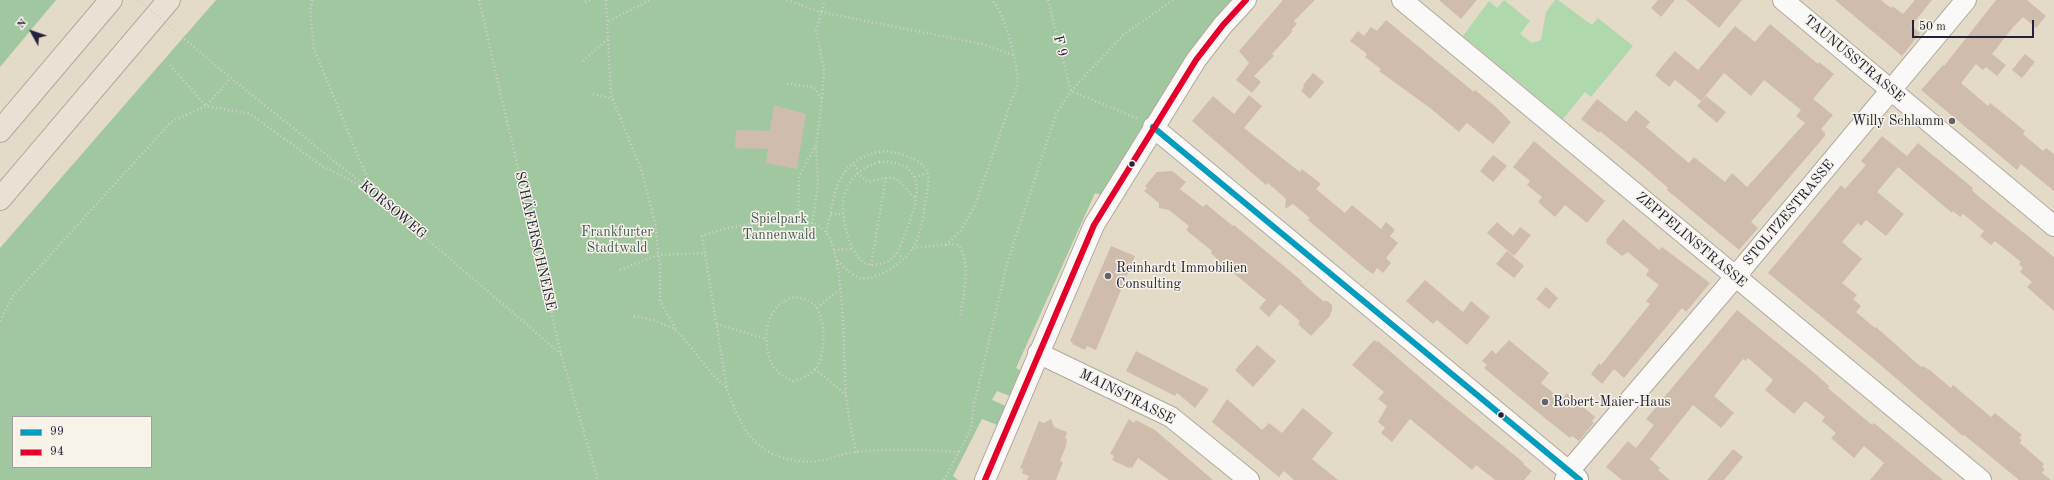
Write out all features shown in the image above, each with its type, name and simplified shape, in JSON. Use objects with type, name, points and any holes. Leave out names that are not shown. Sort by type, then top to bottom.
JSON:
[{"type":"highway","points":[[0,131],[111,0]]},
{"type":"highway","points":[[0,199],[169,0]]},
{"type":"street","points":[[985,480],[1094,225],[1153,128],[1209,42],[1246,0]]},
{"type":"street","name":"ZEPPELINSTRASSE","points":[[1402,0],[1981,480]]},
{"type":"street","name":"TAUNUSSTRASSE","points":[[1783,0],[2054,226]]},
{"type":"street","name":"STOLTZESTRASSE","points":[[1571,477],[1735,276],[1966,0]]},
{"type":"street","points":[[1153,128],[1571,477]]},
{"type":"street","name":"MAINSTRASSE","points":[[1038,353],[1171,417],[1249,480]]},
{"type":"path","name":"KORSOWEG","points":[[139,0],[221,70],[373,192],[561,354]]},
{"type":"path","points":[[312,0],[310,11],[314,49],[373,192]]},
{"type":"path","name":"SCHÄFERSCHNEISE","points":[[479,0],[561,354],[598,480]]},
{"type":"path","points":[[585,2],[590,0]]},
{"type":"path","points":[[606,0],[609,21],[613,99],[641,170],[654,222],[658,255],[660,301],[677,331],[713,376],[727,389]]},
{"type":"path","points":[[609,21],[650,0]]},
{"type":"path","points":[[787,0],[820,12],[982,44],[1013,55]]},
{"type":"path","points":[[812,224],[818,185],[816,145],[824,70],[816,30],[820,12],[825,0]]},
{"type":"path","points":[[946,245],[961,230],[975,205],[1018,83],[1018,71],[1007,31],[992,0]]},
{"type":"path","name":"F 9","points":[[1048,0],[1071,92]]},
{"type":"path","points":[[944,480],[971,430],[974,405],[1007,264],[1056,114],[1071,92],[1123,35],[1174,0]]},
{"type":"path","points":[[583,61],[609,38]]},
{"type":"path","points":[[170,65],[206,106],[250,114],[322,166],[373,192]]},
{"type":"path","points":[[0,321],[13,296],[171,122],[206,106],[231,78]]},
{"type":"path","points":[[787,84],[814,87],[822,99]]},
{"type":"path","points":[[1071,92],[1134,117],[1153,128]]},
{"type":"path","points":[[593,94],[613,99]]},
{"type":"path","points":[[798,221],[799,176],[816,145]]},
{"type":"path","points":[[826,232],[836,187],[846,171],[858,160],[879,152],[896,154],[914,158],[926,170],[928,180],[924,212],[913,248],[903,258],[893,267],[869,279],[860,278],[836,259]]},
{"type":"path","points":[[889,162],[906,167],[915,177],[917,198],[911,219],[896,253],[891,259],[884,263],[871,265],[861,261],[853,249],[843,214],[843,198],[846,189],[858,172],[873,164],[889,162]]},
{"type":"path","points":[[854,165],[858,172],[868,182],[886,177],[892,178],[900,182],[910,195],[917,198]]},
{"type":"path","points":[[915,177],[927,173]]},
{"type":"path","points":[[871,265],[886,177]]},
{"type":"path","points":[[831,214],[843,214]]},
{"type":"path","points":[[856,452],[846,395],[843,317],[836,259],[834,250],[826,232],[819,226],[812,224],[798,221],[776,221],[715,230],[702,236],[727,389],[744,428],[754,442],[763,449],[779,457],[798,461],[817,461],[856,452],[924,450],[960,452]]},
{"type":"path","points":[[913,248],[958,245],[964,259],[964,288],[960,318]]},
{"type":"path","points":[[834,250],[853,249]]},
{"type":"path","points":[[896,253],[903,258]]},
{"type":"path","points":[[620,270],[658,255],[706,254]]},
{"type":"path","points":[[817,308],[840,290]]},
{"type":"path","points":[[790,298],[798,299],[812,303],[817,308],[824,335],[823,348],[815,369],[803,379],[793,381],[784,378],[775,371],[771,363],[766,339],[766,328],[772,313],[782,302],[790,298]]},
{"type":"path","points":[[634,316],[663,323],[677,331]]},
{"type":"path","points":[[716,324],[766,339]]},
{"type":"path","points":[[815,369],[846,395]]},
{"type":"green space","points":[[0,0],[56,0],[0,67]]},
{"type":"green space","name":"Frankfurter Stadtwald","points":[[216,0],[1235,0],[1202,36],[1101,195],[1095,193],[1016,368],[1022,371],[1012,397],[997,391],[992,400],[1008,407],[1000,426],[982,419],[953,476],[958,480],[0,480],[0,248]]},
{"type":"green space","points":[[1504,0],[1530,21],[1520,34],[1532,43],[1541,40],[1546,12],[1555,0],[1558,0],[1592,25],[1598,18],[1633,46],[1591,97],[1585,92],[1563,119],[1463,36],[1489,1],[1497,8]]},
{"type":"building","points":[[1283,0],[1315,0],[1294,21],[1297,24],[1291,30],[1293,31],[1272,54],[1274,56],[1254,76],[1261,82],[1252,93],[1236,80],[1249,63],[1239,51]]},
{"type":"building","points":[[1439,0],[1477,0],[1461,19]]},
{"type":"building","points":[[1658,0],[1675,0],[1661,17],[1651,8]]},
{"type":"building","points":[[1686,0],[1742,0],[1719,28]]},
{"type":"building","points":[[1835,0],[1881,0],[1891,8],[1892,6],[1903,14],[1915,0],[1932,0],[1911,26],[1920,33],[1902,56]]},
{"type":"building","points":[[1996,0],[2027,0],[2046,16],[2036,28],[2023,17],[2014,26],[1992,54],[2006,65],[1997,76],[1986,67],[1983,70],[1976,64],[1961,83],[1988,106],[1990,103],[2025,131],[2023,134],[2043,151],[2046,148],[2054,154],[2054,191],[2021,164],[2017,170],[1921,90],[1943,65],[1944,66]]},
{"type":"building","points":[[1386,20],[1474,92],[1475,90],[1511,122],[1493,144],[1467,123],[1459,132],[1430,108],[1379,71],[1381,69],[1365,57],[1367,54],[1350,41],[1358,31],[1364,36],[1371,27],[1377,31]]},
{"type":"building","points":[[1770,24],[1818,64],[1819,62],[1834,74],[1813,99],[1833,115],[1821,129],[1825,133],[1825,136],[1751,222],[1758,228],[1739,250],[1667,190],[1668,188],[1645,168],[1600,131],[1599,133],[1581,119],[1597,99],[1626,122],[1636,110],[1650,122],[1646,127],[1689,163],[1694,157],[1725,182],[1732,173],[1747,187],[1805,123],[1796,116],[1801,110],[1764,80],[1751,96],[1724,73],[1701,101],[1675,80],[1669,87],[1655,75],[1675,51],[1698,70],[1735,26],[1755,42]]},
{"type":"building","points":[[2025,54],[2035,62],[2022,78],[2012,70]]},
{"type":"building","points":[[1313,73],[1324,82],[1310,99],[1301,91],[1304,87],[1303,85]]},
{"type":"building","points":[[1249,95],[1262,106],[1244,128],[1300,172],[1302,169],[1321,184],[1316,189],[1345,213],[1352,205],[1381,229],[1386,222],[1395,230],[1390,236],[1398,243],[1386,258],[1391,263],[1383,273],[1377,268],[1373,274],[1367,270],[1308,220],[1310,218],[1293,204],[1285,209],[1286,199],[1268,183],[1266,185],[1192,121],[1213,96],[1234,114]]},
{"type":"building","points":[[1706,96],[1726,112],[1717,123],[1697,106]]},
{"type":"building","points":[[774,105],[806,114],[797,169],[766,163],[768,149],[735,148],[736,130],[770,131]]},
{"type":"building","points":[[1882,136],[1907,156],[1918,143],[1973,188],[1972,190],[1978,196],[2054,257],[2054,311],[2027,287],[2032,282],[2020,272],[2023,268],[2019,264],[2021,262],[1995,241],[1991,245],[1980,236],[1984,231],[1963,214],[1960,217],[1953,211],[1952,213],[1898,167],[1877,192],[1904,214],[1886,236],[1866,220],[1861,226],[1858,223],[1842,242],[1862,259],[1842,283],[1857,295],[1853,299],[1861,306],[1856,312],[1875,328],[1876,327],[1921,367],[1923,366],[1931,371],[1951,388],[1953,385],[1991,417],[1995,413],[2022,435],[2019,438],[2022,440],[2020,443],[2044,464],[2042,467],[2045,469],[2042,473],[2051,480],[2019,480],[1964,435],[1963,436],[1877,362],[1768,273],[1841,185],[1845,189],[1866,165],[1861,161]]},
{"type":"building","points":[[1534,141],[1605,201],[1587,223],[1565,205],[1555,217],[1538,202],[1542,197],[1527,185],[1530,181],[1513,167]]},
{"type":"building","points":[[1493,155],[1507,166],[1493,182],[1480,171]]},
{"type":"building","points":[[1172,171],[1186,182],[1180,189],[1203,207],[1206,204],[1233,226],[1234,225],[1302,281],[1301,282],[1323,301],[1327,301],[1332,305],[1331,315],[1311,336],[1298,324],[1300,321],[1280,304],[1269,317],[1259,308],[1266,300],[1219,261],[1211,253],[1212,251],[1186,230],[1189,226],[1169,210],[1159,208],[1159,203],[1144,191],[1147,188],[1145,186],[1157,172]]},
{"type":"building","points":[[1623,219],[1659,250],[1662,247],[1710,283],[1686,312],[1682,308],[1624,378],[1614,369],[1602,384],[1591,374],[1599,363],[1601,365],[1650,304],[1646,301],[1659,285],[1646,275],[1649,270],[1628,252],[1622,256],[1606,243],[1606,240]]},
{"type":"building","points":[[1497,222],[1513,236],[1520,227],[1531,235],[1514,256],[1487,233]]},
{"type":"building","points":[[1111,246],[1135,256],[1096,350],[1087,346],[1085,350],[1072,344],[1073,343],[1070,341]]},
{"type":"building","points":[[1507,251],[1524,266],[1514,278],[1496,264]]},
{"type":"building","points":[[1425,280],[1463,312],[1471,301],[1490,317],[1467,345],[1437,320],[1433,324],[1406,301]]},
{"type":"building","points":[[1546,287],[1558,298],[1549,309],[1536,299]]},
{"type":"building","points":[[1737,310],[1811,370],[1829,386],[1828,388],[1872,425],[1874,423],[1943,480],[1870,480],[1884,463],[1864,446],[1854,458],[1831,438],[1836,433],[1822,421],[1825,417],[1805,401],[1794,414],[1765,390],[1773,380],[1748,358],[1746,361],[1743,359],[1714,396],[1734,413],[1721,428],[1693,405],[1650,459],[1660,468],[1658,470],[1670,480],[1622,480],[1606,467],[1628,441],[1636,448],[1654,425],[1646,419]]},
{"type":"building","points":[[1374,340],[1377,342],[1378,341],[1532,471],[1524,480],[1495,480],[1476,465],[1472,470],[1410,419],[1392,442],[1381,433],[1385,428],[1378,422],[1387,406],[1378,399],[1384,392],[1352,365]]},
{"type":"building","points":[[1509,340],[1549,373],[1541,383],[1562,400],[1567,393],[1595,417],[1592,421],[1594,423],[1579,441],[1572,436],[1570,438],[1484,368],[1487,365],[1482,361],[1492,350],[1496,354]]},
{"type":"building","points":[[1257,345],[1276,361],[1253,387],[1235,370]]},
{"type":"building","points":[[1136,351],[1209,389],[1195,408],[1177,393],[1175,396],[1126,371]]},
{"type":"building","points":[[1227,399],[1262,430],[1269,423],[1282,433],[1303,408],[1333,433],[1312,459],[1338,480],[1294,480],[1284,471],[1279,477],[1212,422]]},
{"type":"building","points":[[1051,419],[1054,427],[1067,432],[1065,438],[1067,439],[1066,446],[1060,461],[1063,462],[1056,480],[1027,480],[1029,476],[1022,473],[1023,469],[1020,468],[1039,421],[1044,423]]},
{"type":"building","points":[[1129,419],[1134,423],[1136,420],[1155,430],[1213,480],[1169,480],[1138,458],[1132,468],[1112,460],[1114,456],[1110,454]]},
{"type":"building","points":[[1733,449],[1743,457],[1724,480],[1707,480]]},
{"type":"transit line","name":"94","points":[[985,480],[1094,225],[1196,60],[1223,25],[1246,0]]},
{"type":"transit line","name":"99","points":[[1153,127],[1580,480]]},
{"type":"place","name":"Willy Schlamm","points":[[1952,121]]},
{"type":"place","name":"Reinhardt Immobilien Consulting","points":[[1108,276]]},
{"type":"place","name":"Robert-Maier-Haus","points":[[1545,402]]},
{"type":"park label","name":"Spielpark Tannenwald","points":[[779,228]]}]
